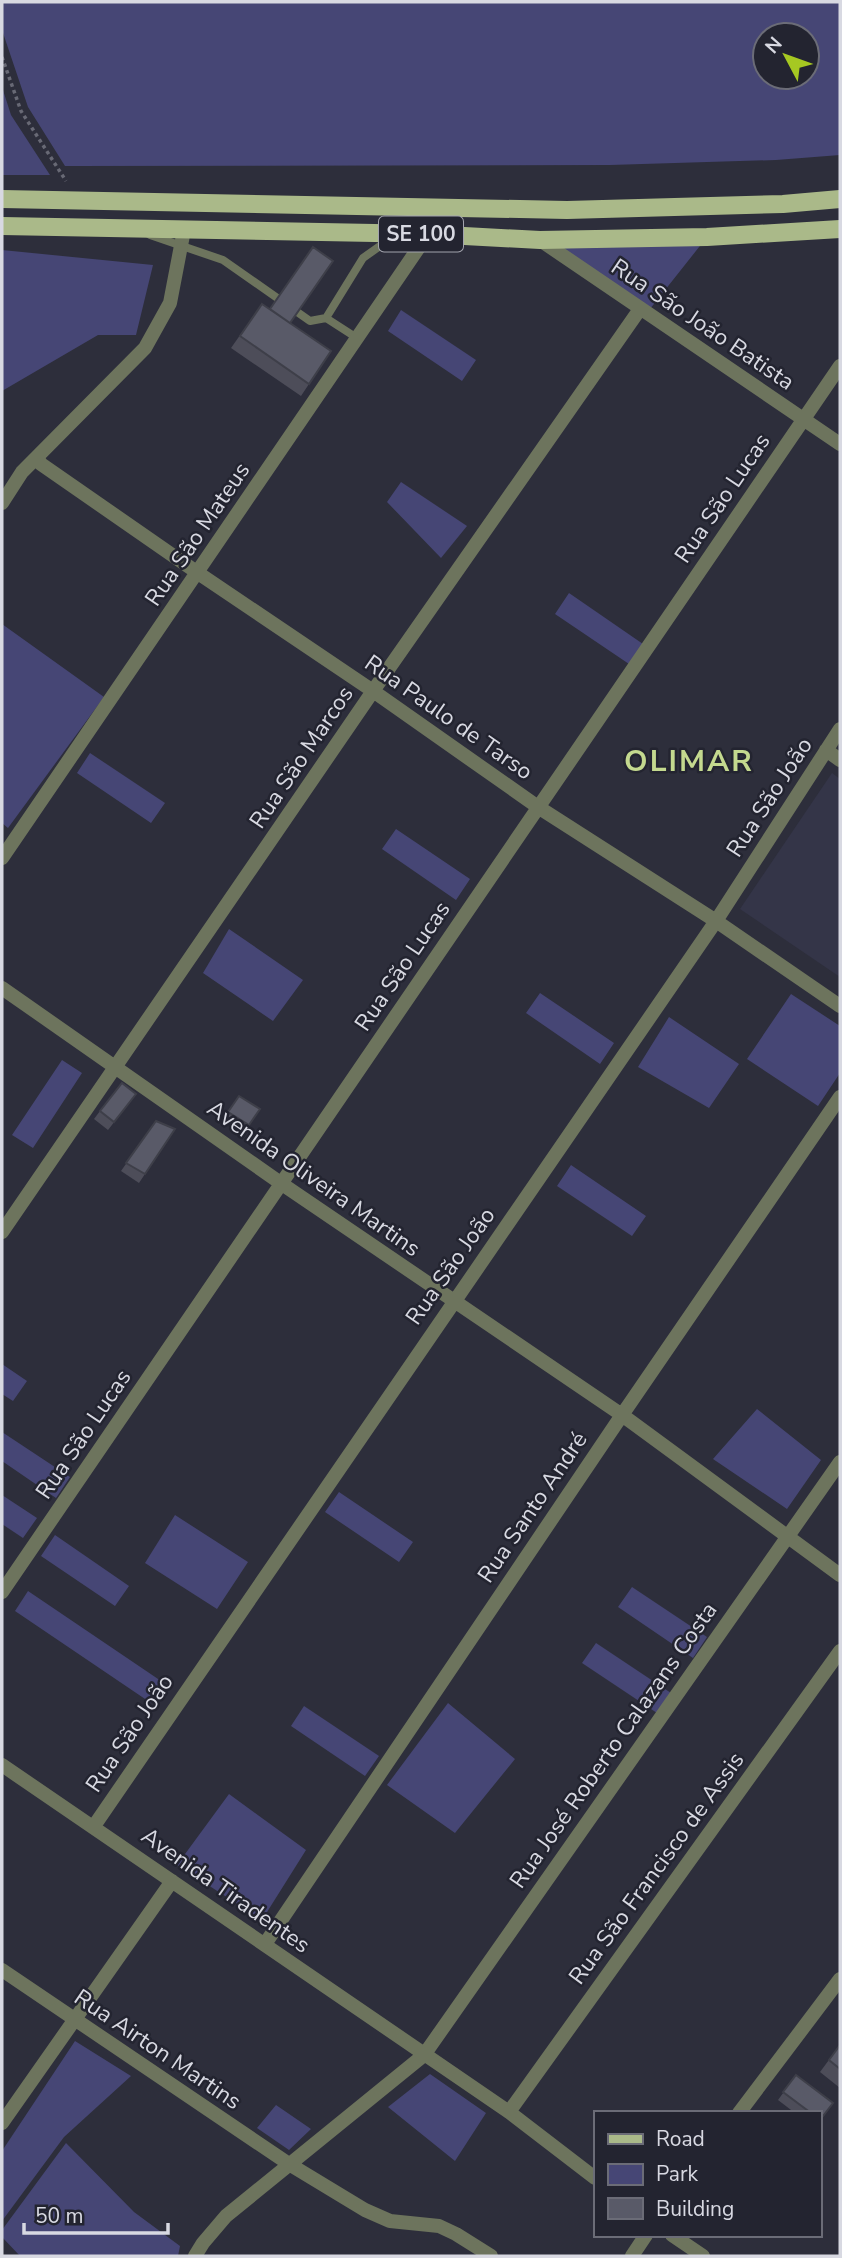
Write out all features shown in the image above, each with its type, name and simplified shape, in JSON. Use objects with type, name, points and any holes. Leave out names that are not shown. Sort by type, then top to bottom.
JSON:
[{"type":"main road","name":"SE 100","points":[[2,199],[568,210],[783,204],[840,199]]},
{"type":"main road","name":"SE 100","points":[[2,226],[130,228],[183,237],[397,233],[540,240],[707,237],[840,229]]},
{"type":"street","name":"Rua São Mateus","points":[[2,858],[428,234]]},
{"type":"street","points":[[2,503],[22,472],[145,348],[170,303],[183,237]]},
{"type":"street","name":"Rua São João Batista","points":[[540,240],[840,444]]},
{"type":"street","name":"Rua São Marcos","points":[[2,1232],[639,309]]},
{"type":"street","name":"Rua São Lucas","points":[[2,1592],[840,366]]},
{"type":"street","name":"Rua Paulo de Tarso","points":[[37,457],[41,464],[538,807],[716,921],[840,1006]]},
{"type":"street","name":"Rua São João","points":[[94,1826],[716,921],[840,729]]},
{"type":"street","points":[[826,750],[840,760]]},
{"type":"street","name":"Avenida Oliveira Martins","points":[[2,988],[282,1184],[622,1415],[840,1575]]},
{"type":"street","name":"Rua Santo André","points":[[265,1944],[840,1097]]},
{"type":"street","name":"Rua José Roberto Calazans Costa","points":[[424,2055],[840,1462]]},
{"type":"street","name":"Rua São Francisco de Assis","points":[[509,2112],[840,1651]]},
{"type":"street","name":"Avenida Tiradentes","points":[[2,1765],[509,2112],[594,2177]]},
{"type":"street","points":[[2,2123],[172,1881]]},
{"type":"street","name":"Rua Airton Martins","points":[[2,1970],[289,2164],[365,2210],[390,2221],[439,2226],[491,2256]]},
{"type":"street","points":[[741,2111],[840,1979]]},
{"type":"street","points":[[195,2256],[226,2216],[424,2055]]},
{"type":"street","points":[[632,2256],[645,2237]]},
{"type":"street","points":[[676,2237],[703,2256]]},
{"type":"lane","points":[[326,318],[363,258],[397,233]]},
{"type":"lane","points":[[183,237],[223,260],[310,321],[326,318],[357,338]]},
{"type":"path","points":[[2,57],[20,111],[68,183]]},
{"type":"shaded area","points":[[832,773],[840,779],[840,977],[740,909]]},
{"type":"green space","points":[[2,2],[840,2],[840,155],[776,160],[610,165],[65,166],[28,107],[2,30]]},
{"type":"green space","points":[[2,87],[11,115],[50,175],[2,175]]},
{"type":"green space","points":[[707,237],[646,314],[540,240]]},
{"type":"green space","points":[[2,250],[153,265],[136,335],[98,335],[2,391]]},
{"type":"green space","points":[[401,310],[476,360],[462,381],[388,331]]},
{"type":"green space","points":[[401,482],[467,526],[441,558],[387,502]]},
{"type":"green space","points":[[569,593],[643,644],[629,664],[555,614]]},
{"type":"green space","points":[[2,624],[104,697],[8,828],[2,823]]},
{"type":"green space","points":[[90,753],[165,803],[151,823],[77,773]]},
{"type":"green space","points":[[396,829],[470,879],[456,900],[382,849]]},
{"type":"green space","points":[[229,929],[303,980],[273,1021],[203,973]]},
{"type":"green space","points":[[540,993],[614,1043],[600,1064],[526,1013]]},
{"type":"green space","points":[[791,994],[840,1026],[840,1073],[818,1106],[747,1059]]},
{"type":"green space","points":[[669,1017],[739,1064],[709,1108],[638,1067]]},
{"type":"green space","points":[[62,1060],[82,1073],[33,1148],[12,1135]]},
{"type":"green space","points":[[571,1165],[646,1216],[632,1236],[557,1186]]},
{"type":"green space","points":[[2,1364],[27,1381],[13,1401],[2,1394]]},
{"type":"green space","points":[[757,1409],[821,1460],[787,1509],[713,1459]]},
{"type":"green space","points":[[2,1432],[70,1477],[56,1498],[2,1461]]},
{"type":"green space","points":[[339,1492],[413,1542],[399,1562],[325,1512]]},
{"type":"green space","points":[[2,1495],[37,1518],[23,1538],[2,1524]]},
{"type":"green space","points":[[175,1515],[248,1562],[217,1609],[145,1563]]},
{"type":"green space","points":[[55,1535],[129,1586],[115,1606],[41,1556]]},
{"type":"green space","points":[[632,1587],[707,1637],[693,1658],[618,1607]]},
{"type":"green space","points":[[28,1591],[164,1683],[151,1703],[15,1611]]},
{"type":"green space","points":[[596,1643],[671,1693],[657,1713],[582,1663]]},
{"type":"green space","points":[[448,1703],[515,1759],[455,1833],[387,1785]]},
{"type":"green space","points":[[304,1706],[379,1756],[365,1776],[291,1726]]},
{"type":"green space","points":[[229,1794],[306,1850],[262,1920],[177,1865]]},
{"type":"green space","points":[[75,2041],[131,2076],[64,2137],[2,2221],[2,2151]]},
{"type":"green space","points":[[430,2074],[486,2113],[455,2161],[388,2107]]},
{"type":"green space","points":[[276,2105],[311,2129],[289,2150],[257,2128]]},
{"type":"green space","points":[[66,2143],[134,2212],[180,2246],[178,2256],[20,2256],[2,2237],[2,2230]]},
{"type":"building","points":[[313,247],[333,261],[290,323],[270,309]]},
{"type":"building","points":[[262,304],[331,351],[309,384],[240,336]]},
{"type":"building","points":[[122,1083],[136,1094],[114,1122],[100,1111]]},
{"type":"building","points":[[239,1096],[260,1109],[249,1125],[228,1112]]},
{"type":"building","points":[[156,1121],[175,1129],[145,1174],[126,1163]]},
{"type":"building","points":[[840,2045],[840,2069],[829,2060]]},
{"type":"building","points":[[796,2075],[833,2103],[821,2119],[821,2111],[808,2111],[783,2092]]},
{"type":"district","name":"OLIMAR","points":[[689,761]]}]
